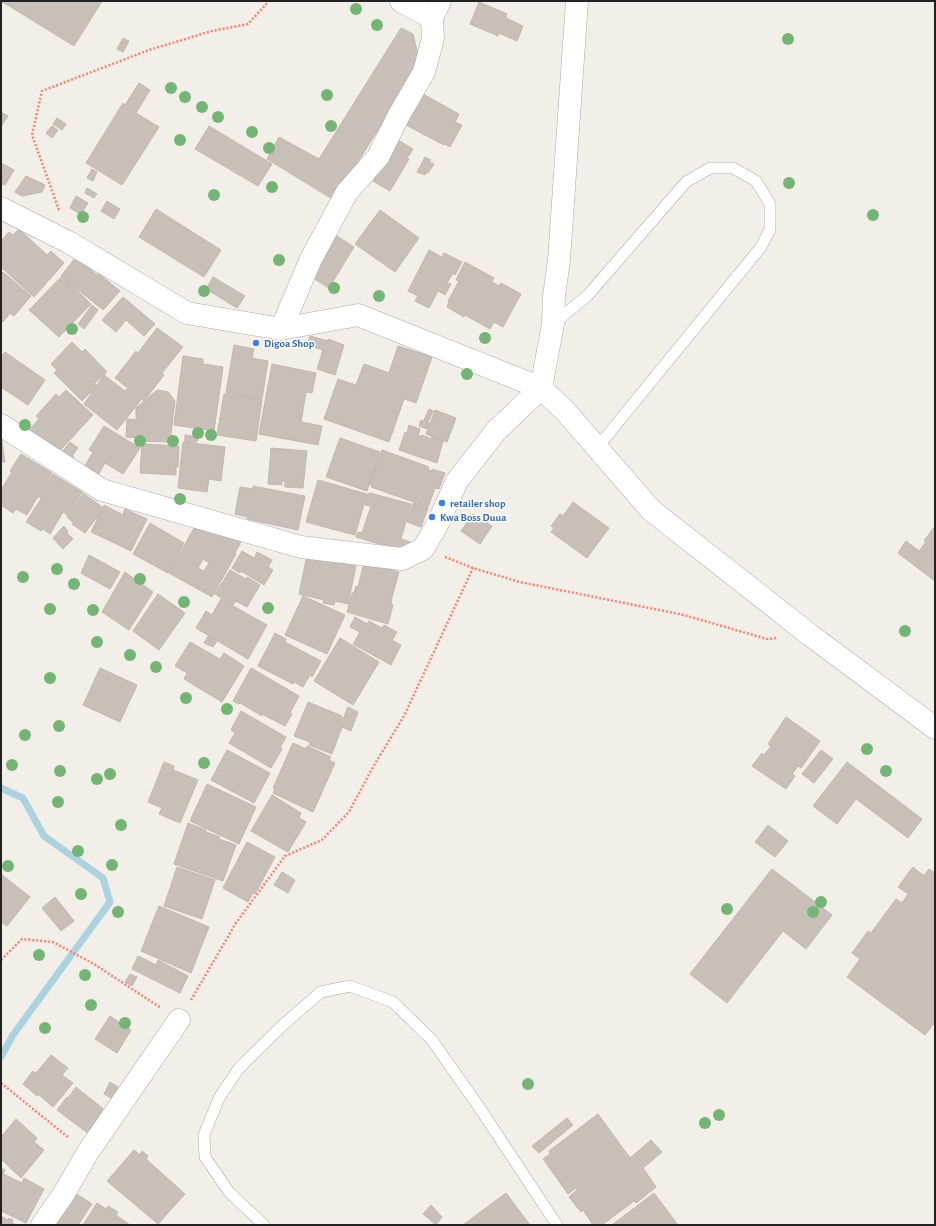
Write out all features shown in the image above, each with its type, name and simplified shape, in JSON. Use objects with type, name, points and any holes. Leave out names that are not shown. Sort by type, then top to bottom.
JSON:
[{"type":"street","points":[[281,329],[311,259],[347,192],[378,157],[424,72],[433,38],[436,9],[401,1]]},
{"type":"street","points":[[1,425],[102,490],[301,547],[402,559],[423,549],[438,523],[457,481],[496,431],[541,388],[553,324],[554,296],[559,260],[577,1]]},
{"type":"street","points":[[1,208],[70,243],[187,313],[281,329],[358,315],[541,388],[566,412],[651,510],[810,635],[935,728]]},
{"type":"street","points":[[42,1225],[63,1195],[88,1152],[179,1020]]},
{"type":"lane","points":[[553,324],[588,295],[686,182],[710,168],[733,168],[756,181],[770,204],[770,230],[761,247],[597,448]]},
{"type":"lane","points":[[264,1225],[229,1192],[205,1158],[204,1135],[219,1098],[239,1068],[284,1024],[321,992],[350,986],[393,1002],[432,1040],[485,1116],[557,1225]]},
{"type":"path","points":[[70,243],[32,135],[42,91],[149,50],[212,31],[248,24],[269,1]]},
{"type":"path","points":[[423,549],[473,568],[520,582],[684,615],[767,639],[810,635]]},
{"type":"path","points":[[1,960],[22,939],[53,942],[94,964],[179,1020],[236,923],[285,856],[322,840],[349,812],[373,767],[404,716],[473,568]]},
{"type":"path","points":[[1,1083],[88,1152]]},
{"type":"building","points":[[1,1],[102,1],[74,46]]},
{"type":"building","points":[[479,2],[507,14],[506,18],[523,26],[517,41],[499,33],[498,36],[470,24]]},
{"type":"building","points":[[401,28],[413,34],[420,63],[334,200],[267,159],[279,137],[319,159]]},
{"type":"building","points":[[123,38],[129,41],[123,52],[117,49]]},
{"type":"building","points":[[139,83],[150,90],[136,113],[159,127],[122,185],[86,163],[123,103],[125,105]]},
{"type":"building","points":[[421,93],[459,114],[455,122],[462,125],[450,147],[404,124]]},
{"type":"building","points":[[1,112],[8,116],[1,127]]},
{"type":"building","points":[[57,118],[66,124],[62,130],[53,124]]},
{"type":"building","points":[[52,126],[58,130],[52,138],[46,133]]},
{"type":"building","points":[[209,126],[272,164],[258,186],[195,149]]},
{"type":"building","points":[[398,140],[413,149],[407,158],[409,159],[390,191],[373,181]]},
{"type":"building","points":[[425,157],[431,160],[429,162],[434,164],[425,175],[417,172]]},
{"type":"building","points":[[1,163],[14,170],[5,185],[1,183]]},
{"type":"building","points":[[92,169],[97,172],[93,181],[87,178]]},
{"type":"building","points":[[26,176],[45,185],[42,192],[22,196],[15,192]]},
{"type":"building","points":[[87,188],[97,194],[94,198],[85,193]]},
{"type":"building","points":[[76,196],[88,203],[81,214],[70,208]]},
{"type":"building","points":[[107,201],[120,209],[114,219],[101,211]]},
{"type":"building","points":[[156,209],[221,250],[204,277],[139,237]]},
{"type":"building","points":[[380,210],[419,238],[395,272],[355,244]]},
{"type":"building","points":[[19,229],[47,255],[51,251],[64,263],[34,297],[1,267],[1,241],[9,232],[13,235]]},
{"type":"building","points":[[337,236],[354,247],[329,288],[311,277]]},
{"type":"building","points":[[429,250],[442,257],[444,253],[462,262],[455,275],[453,273],[447,283],[451,284],[445,295],[438,291],[429,308],[415,301],[418,296],[408,291]]},
{"type":"building","points":[[76,257],[97,275],[98,273],[120,291],[103,310],[61,276]]},
{"type":"building","points":[[465,262],[494,278],[492,282],[499,286],[501,283],[521,294],[503,327],[494,322],[490,329],[447,307],[448,301],[459,281],[456,280]]},
{"type":"building","points":[[3,272],[31,296],[14,316],[10,313],[3,322],[1,321],[1,275]]},
{"type":"building","points":[[62,276],[91,304],[59,337],[29,310]]},
{"type":"building","points":[[213,277],[245,296],[237,308],[206,289]]},
{"type":"building","points":[[123,297],[155,324],[144,336],[126,320],[116,332],[102,320]]},
{"type":"building","points":[[92,305],[98,310],[84,329],[78,324]]},
{"type":"building","points":[[157,328],[183,347],[162,373],[164,375],[144,401],[115,378],[136,351],[138,353]]},
{"type":"building","points":[[310,336],[328,341],[328,339],[344,345],[335,375],[317,369],[323,350],[307,345]]},
{"type":"building","points":[[72,342],[82,352],[85,349],[107,372],[94,384],[97,386],[82,401],[54,373],[57,370],[51,364]]},
{"type":"building","points":[[234,345],[254,349],[252,358],[268,361],[262,399],[226,393]]},
{"type":"building","points":[[398,346],[432,357],[416,403],[404,399],[389,442],[324,419],[338,379],[356,385],[364,364],[389,373]]},
{"type":"building","points":[[5,352],[45,380],[28,405],[1,387],[1,357]]},
{"type":"building","points":[[183,356],[203,359],[203,364],[223,367],[214,431],[174,425]]},
{"type":"building","points":[[272,364],[316,373],[312,393],[306,392],[301,422],[322,426],[318,445],[259,434]]},
{"type":"building","points":[[104,375],[125,391],[127,389],[141,400],[117,430],[84,404]]},
{"type":"building","points":[[66,390],[93,415],[54,457],[27,432],[39,419],[36,416],[56,394],[59,397]]},
{"type":"building","points":[[157,390],[168,392],[175,401],[170,442],[142,441],[142,438],[126,437],[127,419],[136,420],[136,408]]},
{"type":"building","points":[[224,394],[262,400],[256,441],[217,435]]},
{"type":"building","points":[[429,409],[433,411],[428,422],[424,420]]},
{"type":"building","points":[[435,410],[456,418],[447,442],[426,434]]},
{"type":"building","points":[[421,420],[429,423],[427,429],[419,426]]},
{"type":"building","points":[[409,425],[420,429],[418,436],[421,437],[422,435],[431,439],[432,437],[443,441],[437,463],[399,450]]},
{"type":"building","points":[[104,426],[140,448],[123,474],[105,463],[94,482],[80,474],[93,452],[89,450]]},
{"type":"building","points":[[1,434],[5,462],[1,462]]},
{"type":"building","points":[[185,435],[198,437],[197,442],[185,442]]},
{"type":"building","points":[[340,438],[380,452],[367,491],[326,477]]},
{"type":"building","points":[[70,442],[78,448],[68,465],[58,457]]},
{"type":"building","points":[[183,442],[225,447],[221,481],[209,479],[207,492],[178,488]]},
{"type":"building","points":[[142,444],[179,446],[176,475],[140,473]]},
{"type":"building","points":[[271,448],[307,451],[303,488],[285,487],[285,481],[282,481],[282,485],[268,484]]},
{"type":"building","points":[[382,450],[429,467],[428,470],[432,471],[432,469],[445,473],[439,489],[435,488],[428,507],[371,487],[372,485],[370,484]]},
{"type":"building","points":[[21,454],[52,473],[27,515],[16,509],[13,513],[1,505],[1,490],[12,472],[10,471]]},
{"type":"building","points":[[53,474],[82,492],[67,515],[63,512],[50,534],[43,529],[41,531],[26,522],[41,499],[39,497]]},
{"type":"building","points":[[318,480],[367,494],[355,535],[306,522]]},
{"type":"building","points":[[253,486],[305,496],[298,530],[247,519],[247,517],[235,514],[240,487],[253,489]]},
{"type":"building","points":[[83,493],[102,507],[101,512],[85,533],[72,524],[74,523],[67,517]]},
{"type":"building","points":[[370,493],[411,504],[401,539],[410,542],[407,551],[356,537],[358,532],[362,533],[371,506],[365,505],[368,494]]},
{"type":"building","points":[[573,502],[609,528],[587,558],[551,532],[554,528],[551,526],[560,514],[563,516]]},
{"type":"building","points":[[413,503],[428,508],[421,527],[407,522]]},
{"type":"building","points":[[104,505],[123,515],[125,509],[147,519],[131,551],[91,532]]},
{"type":"building","points":[[473,514],[492,526],[480,544],[461,531]]},
{"type":"building","points":[[198,521],[216,527],[241,542],[212,597],[169,573]],"holes":[[[203,559],[209,563],[204,571],[198,568]]]},
{"type":"building","points":[[150,523],[184,543],[168,573],[133,554]]},
{"type":"building","points":[[64,526],[68,532],[67,533],[73,539],[63,549],[53,538]]},
{"type":"building","points":[[935,526],[935,581],[898,553],[906,541],[919,551]]},
{"type":"building","points":[[242,551],[254,558],[257,552],[272,560],[268,567],[273,570],[264,585],[241,571],[240,573],[232,568]]},
{"type":"building","points":[[89,555],[120,572],[110,589],[81,573]]},
{"type":"building","points":[[307,555],[356,566],[348,604],[335,601],[334,605],[323,603],[324,600],[299,594]]},
{"type":"building","points":[[364,562],[399,572],[392,597],[391,604],[393,605],[388,624],[347,612],[352,593],[354,593],[356,586],[358,587]]},
{"type":"building","points":[[230,570],[246,579],[247,577],[260,585],[247,607],[236,601],[233,605],[215,594]]},
{"type":"building","points":[[125,572],[153,592],[129,630],[102,612]]},
{"type":"building","points":[[158,594],[185,613],[159,650],[133,631]]},
{"type":"building","points":[[303,596],[345,615],[327,654],[285,635]]},
{"type":"building","points":[[221,599],[267,625],[248,659],[196,628],[206,611],[212,615]]},
{"type":"building","points":[[355,617],[367,624],[369,621],[382,628],[384,625],[397,632],[392,640],[401,645],[391,665],[353,644],[360,632],[350,627]]},
{"type":"building","points":[[275,633],[286,639],[285,642],[321,661],[312,677],[310,675],[303,687],[294,682],[293,684],[258,666]]},
{"type":"building","points":[[208,636],[217,641],[213,647],[204,643]]},
{"type":"building","points":[[340,638],[379,662],[353,705],[314,681]]},
{"type":"building","points":[[190,642],[220,659],[224,653],[244,666],[222,702],[184,679],[187,673],[175,666]]},
{"type":"building","points":[[100,668],[137,685],[120,722],[83,705]]},
{"type":"building","points":[[251,668],[299,696],[290,713],[292,714],[285,726],[262,714],[262,716],[240,703],[239,704],[233,701]]},
{"type":"building","points":[[308,702],[342,716],[341,717],[343,719],[348,707],[358,712],[351,731],[342,727],[332,754],[309,745],[310,742],[294,736]]},
{"type":"building","points":[[241,711],[286,737],[280,748],[282,749],[271,768],[229,743],[235,733],[231,730]]},
{"type":"building","points":[[786,717],[820,741],[801,768],[798,766],[792,774],[795,776],[786,789],[752,766],[762,753],[764,755],[771,746],[768,744]]},
{"type":"building","points":[[293,743],[306,749],[307,746],[331,757],[329,760],[335,763],[313,812],[273,793],[275,789],[273,788]]},
{"type":"building","points":[[227,750],[270,773],[254,803],[211,780]]},
{"type":"building","points":[[821,750],[833,759],[814,783],[802,774]]},
{"type":"building","points":[[164,762],[174,766],[173,770],[198,780],[180,823],[159,814],[162,808],[148,802]]},
{"type":"building","points":[[847,762],[922,819],[908,838],[856,799],[837,824],[813,806]]},
{"type":"building","points":[[207,784],[256,807],[239,844],[190,821]]},
{"type":"building","points":[[272,795],[301,813],[299,818],[306,822],[288,852],[251,831]]},
{"type":"building","points":[[188,823],[220,837],[219,839],[236,845],[223,881],[174,864]]},
{"type":"building","points":[[768,825],[788,841],[775,857],[755,842]]},
{"type":"building","points":[[247,842],[275,857],[255,894],[253,893],[248,902],[223,888]]},
{"type":"building","points":[[177,867],[215,880],[202,919],[164,906]]},
{"type":"building","points":[[913,867],[924,876],[929,869],[935,873],[935,1022],[925,1035],[847,977],[860,959],[852,953],[868,931],[871,933],[896,899],[902,903],[908,894],[898,887]]},
{"type":"building","points":[[772,869],[832,915],[806,949],[783,931],[727,1003],[690,974]]},
{"type":"building","points":[[282,872],[295,880],[288,893],[274,885]]},
{"type":"building","points":[[1,874],[30,897],[7,926],[1,922]]},
{"type":"building","points":[[55,897],[74,921],[61,931],[42,908]]},
{"type":"building","points":[[159,906],[209,927],[191,973],[141,951]]},
{"type":"building","points":[[138,956],[156,965],[158,960],[188,976],[180,993],[132,969]]},
{"type":"building","points":[[130,974],[137,977],[132,986],[125,982]]},
{"type":"building","points":[[110,1016],[131,1030],[117,1053],[95,1039]]},
{"type":"building","points":[[51,1055],[68,1068],[62,1075],[73,1083],[53,1107],[23,1084],[33,1071],[36,1073]]},
{"type":"building","points":[[110,1082],[120,1088],[113,1099],[104,1094]]},
{"type":"building","points":[[76,1087],[107,1112],[89,1134],[57,1110]]},
{"type":"building","points":[[598,1114],[630,1158],[651,1140],[662,1152],[643,1168],[656,1187],[636,1203],[634,1201],[602,1225],[593,1225],[583,1210],[581,1212],[569,1197],[578,1189],[576,1188],[568,1194],[543,1159],[550,1154],[549,1151]]},
{"type":"building","points":[[567,1118],[573,1125],[539,1153],[532,1146]]},
{"type":"building","points":[[16,1119],[37,1138],[34,1142],[44,1150],[21,1178],[1,1159],[1,1137]]},
{"type":"building","points":[[134,1150],[140,1155],[142,1151],[148,1156],[146,1159],[185,1194],[158,1224],[107,1181]]},
{"type":"building","points":[[1,1168],[5,1170],[3,1174],[22,1183],[24,1178],[44,1189],[26,1223],[1,1211]]},
{"type":"building","points":[[75,1193],[92,1204],[78,1225],[54,1225]]},
{"type":"building","points":[[506,1193],[530,1225],[463,1225]]},
{"type":"building","points":[[654,1193],[678,1225],[612,1225]]},
{"type":"building","points":[[97,1203],[106,1209],[108,1206],[118,1212],[116,1215],[130,1225],[83,1225]]},
{"type":"building","points":[[431,1205],[442,1217],[436,1225],[423,1214]]},
{"type":"building","points":[[1,1216],[8,1220],[9,1218],[13,1220],[12,1223],[17,1225],[1,1225]]},
{"type":"waterway","points":[[1,788],[23,798],[44,836],[103,878],[110,902],[13,1035],[1,1057]]},
{"type":"place","name":"Digoa Shop","points":[[256,343]]},
{"type":"place","name":"retailer shop","points":[[442,503]]},
{"type":"place","name":"Kwa Boss Duua","points":[[432,517]]}]
